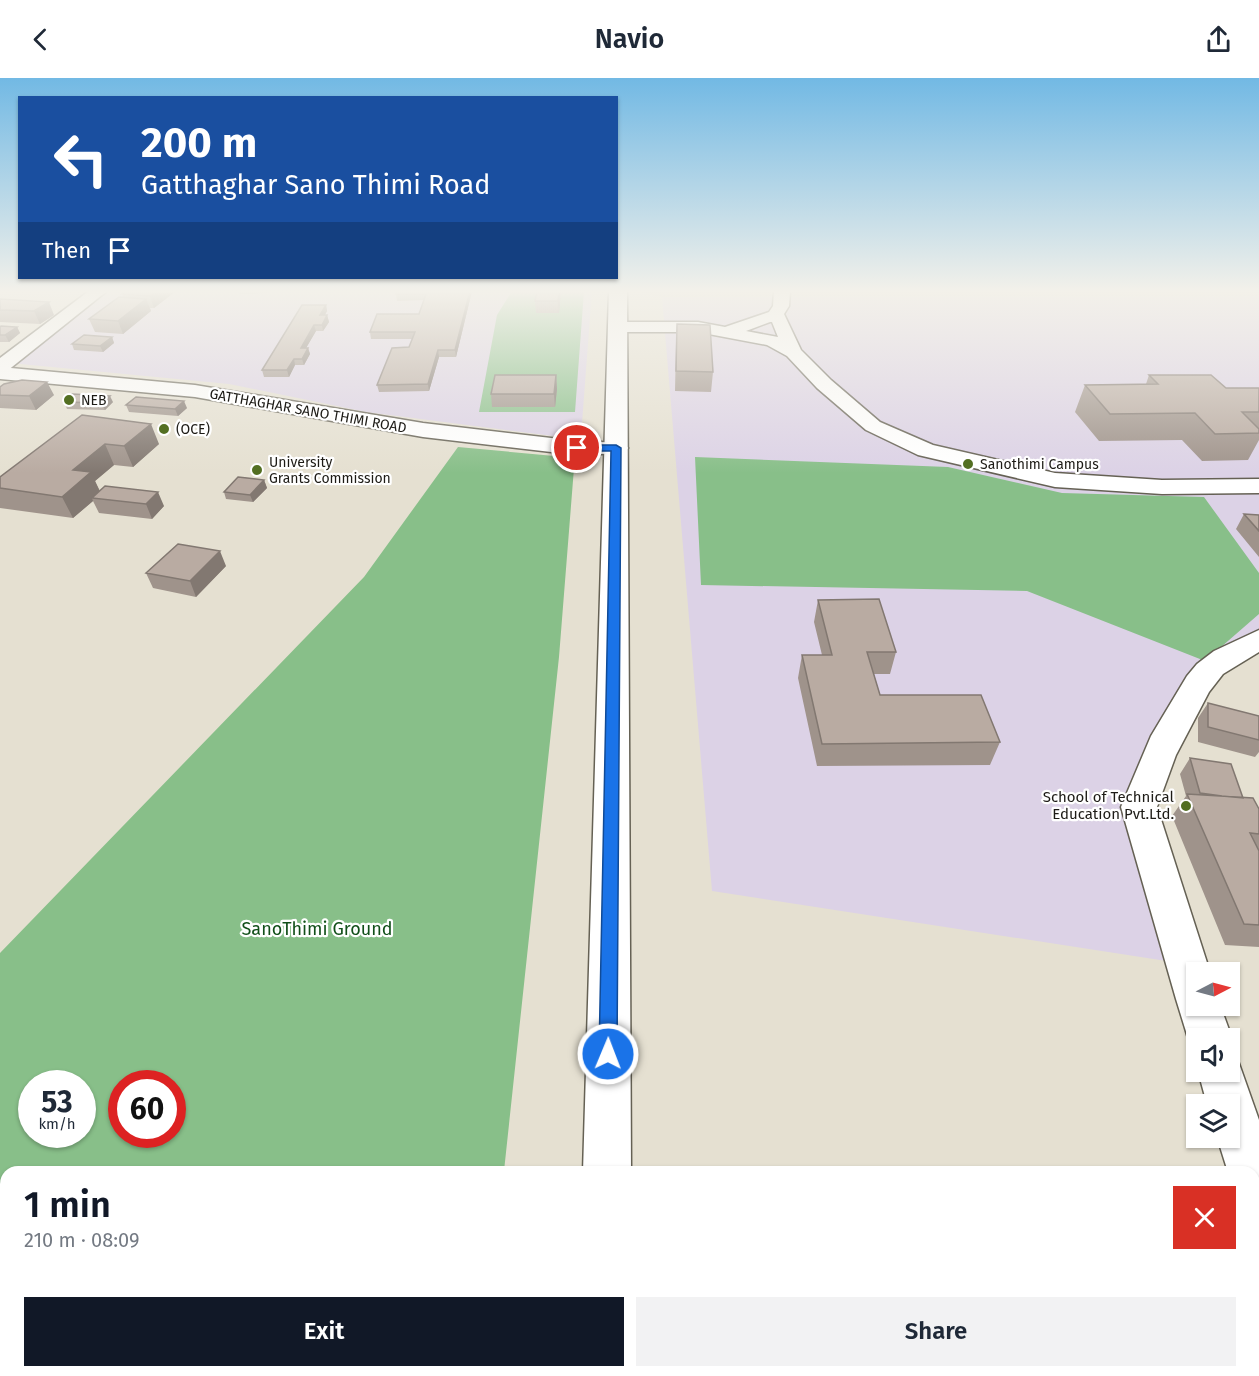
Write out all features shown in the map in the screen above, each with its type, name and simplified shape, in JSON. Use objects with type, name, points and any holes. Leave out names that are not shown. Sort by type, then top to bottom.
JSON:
[{"type":"main road","points":[[607,1166],[618,352]]},
{"type":"main road","name":"GATTHAGHAR SANO THIMI ROAD","points":[[0,373],[195,391],[423,430],[577,448],[616,448]]},
{"type":"main road","points":[[1186,963],[1139,807],[1147,779],[1184,707],[1208,670],[1259,640]]},
{"type":"main road","points":[[1223,1082],[1250,1166]]},
{"type":"street","points":[[0,367],[20,352]]},
{"type":"street","points":[[793,352],[824,384],[873,426],[926,450],[1055,480],[1162,487],[1259,486]]},
{"type":"shaded area","points":[[26,352],[587,352],[581,436],[569,438],[366,412],[229,384],[10,363]]},
{"type":"shaded area","name":"Sanothimi Campus","points":[[667,352],[1259,352],[1259,631],[1241,639],[1140,777],[1173,962],[712,891]]},
{"type":"green space","points":[[490,352],[579,352],[575,412],[479,412]]},
{"type":"green space","name":"SanoThimi Ground","points":[[458,447],[565,457],[574,468],[559,657],[505,1166],[0,1166],[0,953],[364,577]]},
{"type":"green space","points":[[695,457],[948,467],[1062,493],[1204,497],[1259,573],[1259,614],[1205,661],[1027,591],[701,585]]},
{"type":"building","points":[[273,352],[306,352],[302,359],[294,359],[287,370],[262,370]]},
{"type":"building","points":[[391,352],[438,352],[428,384],[377,385]]},
{"type":"building","points":[[676,352],[712,352],[713,372],[676,371]]},
{"type":"building","points":[[495,375],[556,375],[554,394],[491,394]]},
{"type":"building","points":[[1149,375],[1211,375],[1226,388],[1259,388],[1259,412],[1242,412],[1259,429],[1259,433],[1215,434],[1195,413],[1110,414],[1085,385],[1158,384]]},
{"type":"building","points":[[22,380],[47,382],[29,396],[0,395],[0,387],[4,384]]},
{"type":"building","points":[[72,394],[110,396],[102,403],[64,402]]},
{"type":"building","points":[[136,397],[184,401],[175,409],[126,405]]},
{"type":"building","points":[[82,415],[151,424],[124,446],[105,444],[73,470],[91,472],[62,497],[0,488],[0,477]]},
{"type":"building","points":[[238,477],[264,480],[250,495],[224,492]]},
{"type":"building","points":[[105,486],[158,492],[146,504],[92,498]]},
{"type":"building","points":[[1244,514],[1259,515],[1259,531]]},
{"type":"building","points":[[178,544],[220,551],[190,581],[146,573]]},
{"type":"building","points":[[879,599],[896,652],[867,652],[880,695],[981,695],[1000,742],[822,744],[802,655],[832,655],[818,600]]},
{"type":"building","points":[[1208,703],[1259,716],[1259,740],[1208,727]]},
{"type":"building","points":[[1190,758],[1231,764],[1243,798],[1200,793]]},
{"type":"building","points":[[1187,794],[1253,798],[1259,809],[1259,834],[1250,833],[1259,851],[1259,925],[1244,924]]},
{"type":"place","name":"NEB","points":[[69,400]]},
{"type":"place","name":"(OCE)","points":[[164,429]]},
{"type":"place","name":"Sanothimi Campus","points":[[968,464]]},
{"type":"place","name":"University Grants Commission","points":[[257,470]]},
{"type":"place","name":"School of Technical Education Pvt.Ltd.","points":[[1186,806]]},
{"type":"route","points":[[577,448],[616,448],[608,1054]]}]
